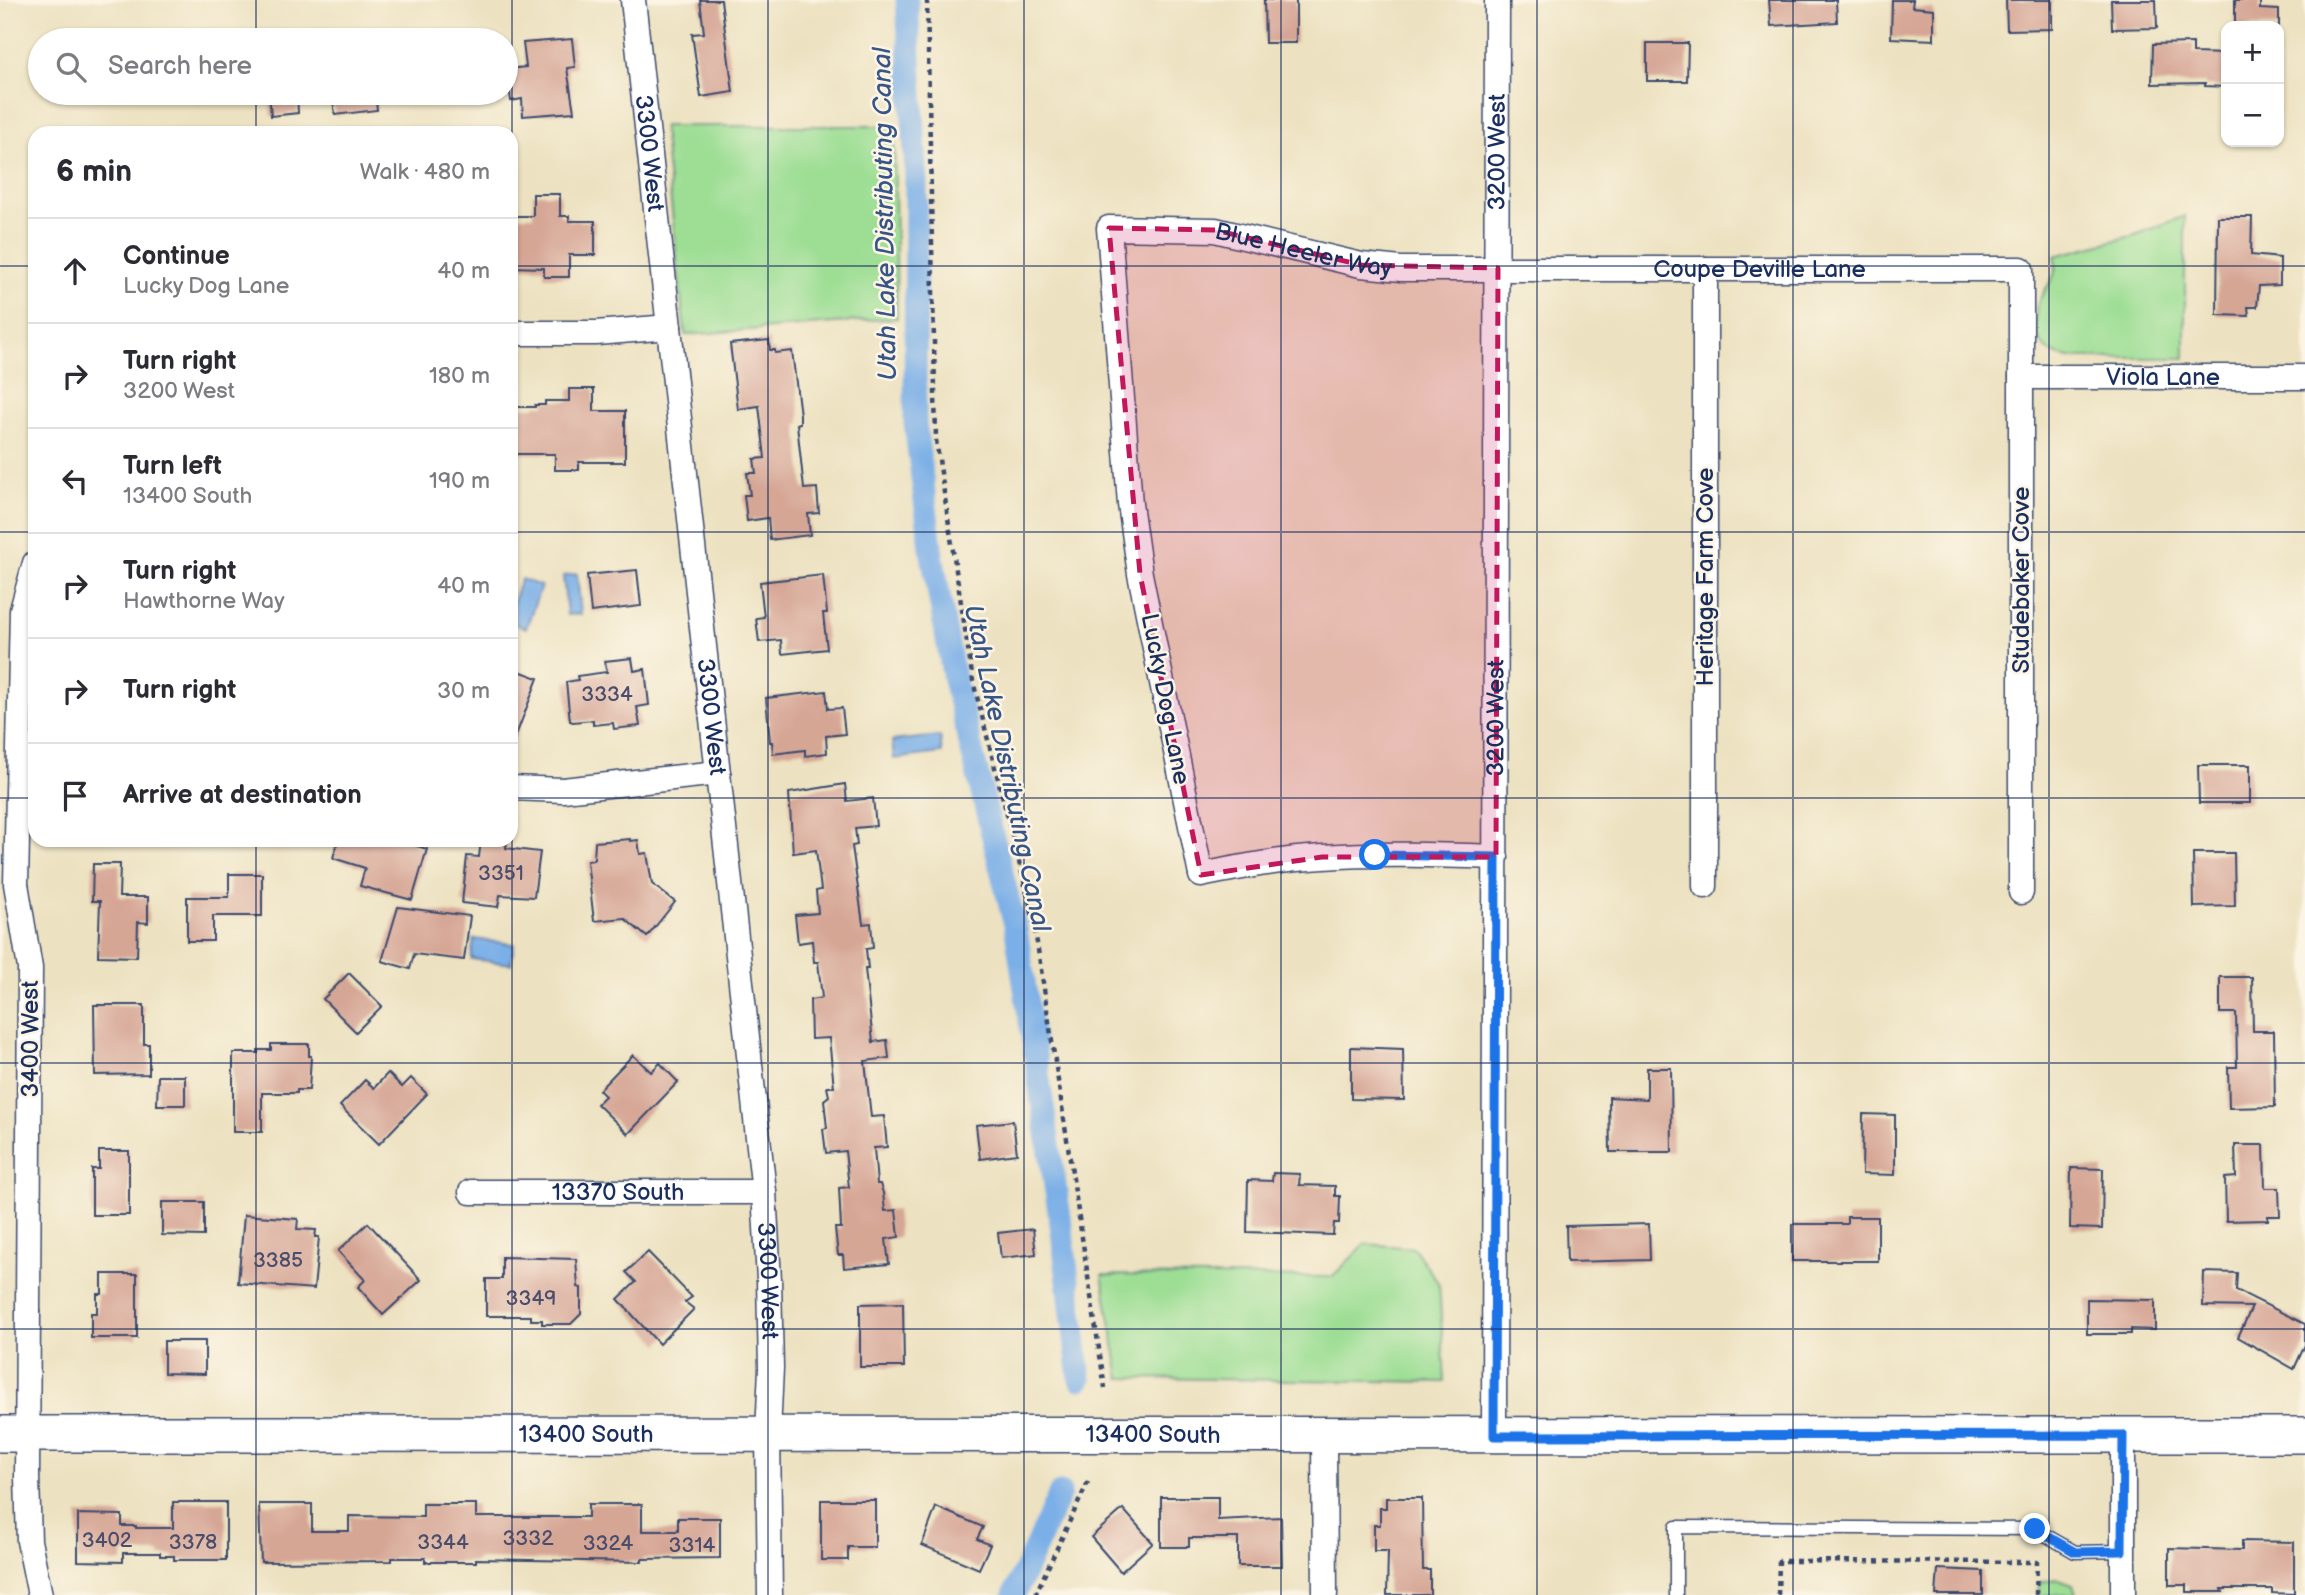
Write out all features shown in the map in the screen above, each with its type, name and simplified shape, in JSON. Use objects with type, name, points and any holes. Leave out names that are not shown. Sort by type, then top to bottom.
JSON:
[{"type":"main road","name":"13400 South","points":[[13,1434],[2305,1435]]},
{"type":"street","name":"3300 West","points":[[632,0],[764,1192],[770,1318],[770,1595]]},
{"type":"street","name":"3200 West","points":[[1494,1436],[1497,0]]},
{"type":"street","name":"Blue Heeler Way","points":[[1109,228],[1215,230],[1361,265],[1401,269],[1497,268]]},
{"type":"street","name":"Lucky Dog Lane","points":[[1109,228],[1125,439],[1139,562],[1201,875],[1322,857],[1496,857]]},
{"type":"street","name":"Coupe Deville Lane","points":[[1497,268],[2021,269]]},
{"type":"street","name":"Heritage Farm Cove","points":[[1705,269],[1705,886]]},
{"type":"street","name":"Studebaker Cove","points":[[2021,269],[2021,891]]},
{"type":"street","points":[[518,333],[596,334],[669,327]]},
{"type":"street","name":"Viola Lane","points":[[2021,377],[2305,377]]},
{"type":"street","name":"3400 West","points":[[28,588],[22,610],[27,672],[16,884],[30,968],[13,1434],[40,1595]]},
{"type":"street","points":[[518,788],[563,790],[718,773]]},
{"type":"street","name":"13370 South","points":[[471,1192],[764,1192]]},
{"type":"street","points":[[1324,1435],[1325,1595]]},
{"type":"street","points":[[2123,1435],[2123,1595]]},
{"type":"lane","points":[[1676,1595],[1676,1527],[2035,1529],[2075,1552],[2122,1551]]},
{"type":"path","points":[[927,0],[936,440],[972,681],[1033,917],[1105,1388]]},
{"type":"path","points":[[1035,1595],[1089,1480]]},
{"type":"path","points":[[1778,1595],[1779,1561],[2037,1562],[2036,1595]]},
{"type":"highlighted area","points":[[1109,228],[1215,230],[1361,265],[1498,268],[1496,857],[1322,857],[1201,875],[1140,574]]},
{"type":"green space","points":[[663,126],[894,126],[897,318],[685,335]]},
{"type":"green space","points":[[2185,216],[2185,358],[2069,358],[2047,350],[2037,333],[2036,309],[2054,276],[2055,256],[2135,235]]},
{"type":"green space","points":[[1365,1244],[1414,1248],[1439,1284],[1445,1382],[1120,1378],[1102,1275],[1332,1277]]},
{"type":"green space","points":[[2056,1579],[2073,1585],[2076,1595],[2039,1595],[2040,1582]]},
{"type":"water","points":[[577,574],[581,614],[567,615],[563,576]]},
{"type":"water","points":[[521,579],[541,586],[526,628],[518,625],[518,588]]},
{"type":"water","points":[[940,736],[942,753],[894,759],[892,741]]},
{"type":"water","points":[[474,939],[514,944],[511,964],[471,959]]},
{"type":"building","points":[[700,0],[721,0],[733,92],[701,97],[692,34],[704,33]]},
{"type":"building","points":[[1264,0],[1296,0],[1296,43],[1265,43]]},
{"type":"building","points":[[1769,0],[1836,0],[1837,22],[1771,26]]},
{"type":"building","points":[[1892,0],[1913,0],[1912,7],[1934,9],[1934,40],[1891,38]]},
{"type":"building","points":[[2006,0],[2052,0],[2052,29],[2007,30]]},
{"type":"building","points":[[2111,0],[2156,0],[2157,28],[2112,29]]},
{"type":"building","points":[[2235,0],[2260,0],[2260,9],[2279,10],[2279,21],[2235,21]]},
{"type":"building","points":[[572,39],[575,67],[567,68],[574,112],[523,116],[522,99],[518,100],[518,68],[526,67],[523,43]]},
{"type":"building","points":[[1647,43],[1688,43],[1687,81],[1647,81]]},
{"type":"building","points":[[2193,43],[2193,53],[2221,54],[2221,87],[2205,86],[2205,83],[2152,84],[2153,44]]},
{"type":"building","points":[[270,105],[298,105],[298,113],[271,116]]},
{"type":"building","points":[[334,105],[376,105],[377,110],[335,115]]},
{"type":"building","points":[[533,194],[560,194],[560,216],[569,216],[569,221],[595,221],[595,255],[569,255],[569,277],[544,277],[544,268],[518,267],[518,216],[533,216]]},
{"type":"building","points":[[2218,217],[2252,217],[2251,255],[2280,258],[2280,285],[2259,286],[2257,307],[2248,307],[2249,316],[2217,315]]},
{"type":"building","points":[[769,340],[770,350],[775,350],[775,353],[792,351],[800,415],[800,423],[797,424],[804,489],[817,488],[819,513],[808,514],[810,535],[770,540],[768,518],[747,521],[744,495],[750,495],[747,473],[756,473],[754,459],[765,458],[759,406],[738,409],[730,344]]},
{"type":"building","points":[[569,389],[594,389],[594,411],[625,411],[625,462],[579,462],[579,470],[555,470],[555,454],[518,454],[518,407],[545,405],[545,401],[569,401]]},
{"type":"building","points":[[637,570],[641,606],[591,612],[587,575]]},
{"type":"building","points":[[823,575],[827,649],[782,654],[781,640],[759,642],[756,618],[764,617],[760,582]]},
{"type":"building","points":[[632,658],[634,671],[645,669],[649,705],[637,707],[640,726],[614,729],[613,723],[593,725],[593,720],[570,721],[566,682],[578,680],[577,676],[607,672],[605,661]]},
{"type":"building","points":[[518,671],[538,678],[518,730]]},
{"type":"building","points":[[826,691],[828,709],[842,708],[845,734],[826,736],[827,753],[805,756],[805,750],[773,754],[766,698]]},
{"type":"building","points":[[2198,765],[2250,765],[2250,803],[2199,803]]},
{"type":"building","points":[[845,784],[847,801],[873,798],[876,826],[855,828],[857,845],[852,846],[863,924],[871,923],[873,948],[866,949],[868,969],[865,969],[873,1042],[887,1040],[889,1058],[865,1061],[871,1117],[884,1116],[887,1147],[874,1148],[877,1184],[880,1184],[883,1193],[885,1211],[896,1210],[899,1237],[886,1239],[889,1264],[844,1268],[843,1255],[838,1255],[835,1228],[841,1228],[839,1188],[849,1187],[845,1151],[826,1153],[824,1100],[829,1096],[827,1087],[834,1087],[829,1038],[811,1039],[810,1000],[822,998],[818,962],[814,962],[812,941],[798,943],[795,915],[818,913],[816,891],[821,890],[816,850],[793,853],[789,793]]},
{"type":"building","points":[[638,840],[640,854],[647,853],[652,884],[675,902],[647,937],[624,918],[594,921],[587,861],[594,860],[595,842]]},
{"type":"building","points":[[336,847],[427,849],[412,900],[360,886],[365,868],[333,858]]},
{"type":"building","points":[[480,847],[506,847],[540,852],[534,897],[500,895],[498,907],[462,903],[467,856],[479,857]]},
{"type":"building","points":[[2193,853],[2234,853],[2235,906],[2194,907]]},
{"type":"building","points":[[93,864],[120,864],[119,897],[148,897],[148,923],[138,922],[137,957],[98,956],[100,901],[92,901]]},
{"type":"building","points":[[229,874],[262,874],[262,916],[213,916],[213,941],[187,941],[187,897],[229,897]]},
{"type":"building","points":[[398,907],[470,916],[464,960],[414,954],[410,969],[382,961]]},
{"type":"building","points":[[349,973],[382,1006],[356,1032],[323,999]]},
{"type":"building","points":[[2220,977],[2252,977],[2253,1031],[2274,1031],[2275,1107],[2229,1108],[2228,1067],[2237,1067],[2236,1013],[2220,1013]]},
{"type":"building","points":[[94,1005],[144,1005],[144,1044],[149,1044],[149,1074],[95,1075]]},
{"type":"building","points":[[271,1044],[309,1044],[309,1090],[297,1090],[297,1093],[262,1093],[262,1132],[233,1132],[233,1053],[271,1050]]},
{"type":"building","points":[[1351,1047],[1403,1049],[1404,1100],[1351,1099]]},
{"type":"building","points":[[633,1055],[651,1072],[660,1063],[678,1082],[628,1134],[597,1104],[605,1096],[599,1090]]},
{"type":"building","points":[[1647,1068],[1671,1068],[1672,1152],[1610,1152],[1609,1097],[1647,1099]]},
{"type":"building","points":[[388,1073],[402,1087],[411,1078],[427,1094],[379,1144],[340,1106],[365,1080],[374,1088]]},
{"type":"building","points":[[158,1076],[185,1076],[185,1105],[157,1105]]},
{"type":"building","points":[[1863,1114],[1895,1115],[1895,1175],[1862,1174]]},
{"type":"building","points":[[1013,1121],[1017,1154],[980,1159],[976,1125]]},
{"type":"building","points":[[2235,1145],[2264,1145],[2265,1188],[2279,1188],[2280,1216],[2268,1216],[2268,1220],[2226,1221],[2225,1178],[2236,1177]]},
{"type":"building","points":[[99,1151],[129,1151],[129,1215],[92,1215],[92,1169],[99,1169]]},
{"type":"building","points":[[2071,1168],[2103,1169],[2102,1229],[2070,1228]]},
{"type":"building","points":[[1273,1173],[1300,1174],[1299,1185],[1335,1186],[1335,1196],[1340,1196],[1339,1223],[1334,1223],[1333,1235],[1247,1232],[1248,1180],[1272,1181]]},
{"type":"building","points":[[162,1202],[204,1202],[204,1236],[162,1235]]},
{"type":"building","points":[[244,1215],[298,1219],[297,1229],[316,1230],[315,1237],[319,1237],[314,1289],[238,1283]]},
{"type":"building","points":[[1847,1217],[1878,1217],[1878,1261],[1792,1261],[1792,1224],[1847,1224]]},
{"type":"building","points":[[368,1223],[421,1280],[383,1315],[358,1287],[365,1280],[338,1251]]},
{"type":"building","points":[[1649,1224],[1650,1260],[1567,1262],[1566,1226]]},
{"type":"building","points":[[1033,1229],[1036,1254],[1001,1258],[998,1233]]},
{"type":"building","points":[[648,1252],[692,1297],[685,1302],[694,1309],[659,1344],[618,1299],[636,1282],[626,1272]]},
{"type":"building","points":[[502,1257],[576,1259],[578,1287],[581,1288],[581,1314],[571,1324],[542,1324],[542,1320],[531,1320],[531,1316],[486,1316],[486,1279],[502,1279]]},
{"type":"building","points":[[2204,1272],[2237,1273],[2236,1290],[2305,1324],[2305,1345],[2294,1369],[2238,1337],[2252,1307],[2203,1306]]},
{"type":"building","points":[[102,1274],[137,1274],[137,1338],[91,1338],[91,1313],[97,1313],[97,1294],[102,1294]]},
{"type":"building","points":[[2087,1299],[2155,1300],[2155,1330],[2131,1329],[2131,1334],[2087,1334]]},
{"type":"building","points":[[903,1303],[904,1367],[860,1367],[860,1304]]},
{"type":"building","points":[[164,1341],[205,1341],[205,1374],[164,1373]]},
{"type":"building","points":[[1161,1497],[1218,1497],[1218,1520],[1281,1517],[1282,1566],[1238,1566],[1238,1538],[1189,1538],[1189,1547],[1161,1547]]},
{"type":"building","points":[[1386,1498],[1422,1498],[1423,1570],[1430,1570],[1430,1595],[1387,1595],[1388,1551],[1374,1551],[1374,1525],[1380,1525],[1380,1508],[1386,1508]]},
{"type":"building","points":[[821,1500],[875,1500],[875,1547],[848,1547],[848,1560],[821,1560]]},
{"type":"building","points":[[173,1502],[226,1502],[226,1560],[174,1560],[174,1556],[160,1556],[160,1553],[123,1553],[123,1562],[78,1561],[78,1514],[122,1515],[122,1526],[173,1528]]},
{"type":"building","points":[[259,1504],[312,1504],[312,1531],[349,1531],[349,1516],[423,1517],[423,1504],[476,1504],[476,1517],[588,1517],[588,1504],[642,1504],[642,1531],[678,1531],[678,1518],[720,1518],[720,1558],[642,1559],[642,1562],[476,1559],[476,1562],[425,1562],[425,1558],[392,1558],[392,1561],[261,1562]]},
{"type":"building","points":[[936,1507],[983,1527],[977,1539],[990,1545],[979,1569],[922,1545]]},
{"type":"building","points":[[1123,1509],[1153,1543],[1121,1572],[1091,1537]]},
{"type":"building","points":[[2242,1541],[2294,1542],[2294,1594],[2272,1593],[2272,1589],[2187,1592],[2187,1585],[2169,1585],[2169,1548],[2242,1550]]},
{"type":"building","points":[[1938,1569],[1983,1571],[1983,1595],[1936,1595]]},
{"type":"waterway","name":"Utah Lake Distributing Canal","points":[[907,0],[916,173],[915,423],[932,555],[954,679],[1016,930],[1062,1231],[1080,1379]]},
{"type":"waterway","name":"Utah Lake Distributing Canal","points":[[1014,1595],[1060,1493]]},
{"type":"route","points":[[1375,855],[1496,857],[1494,1436],[2123,1435],[2122,1551],[2075,1552],[2035,1529]]}]
